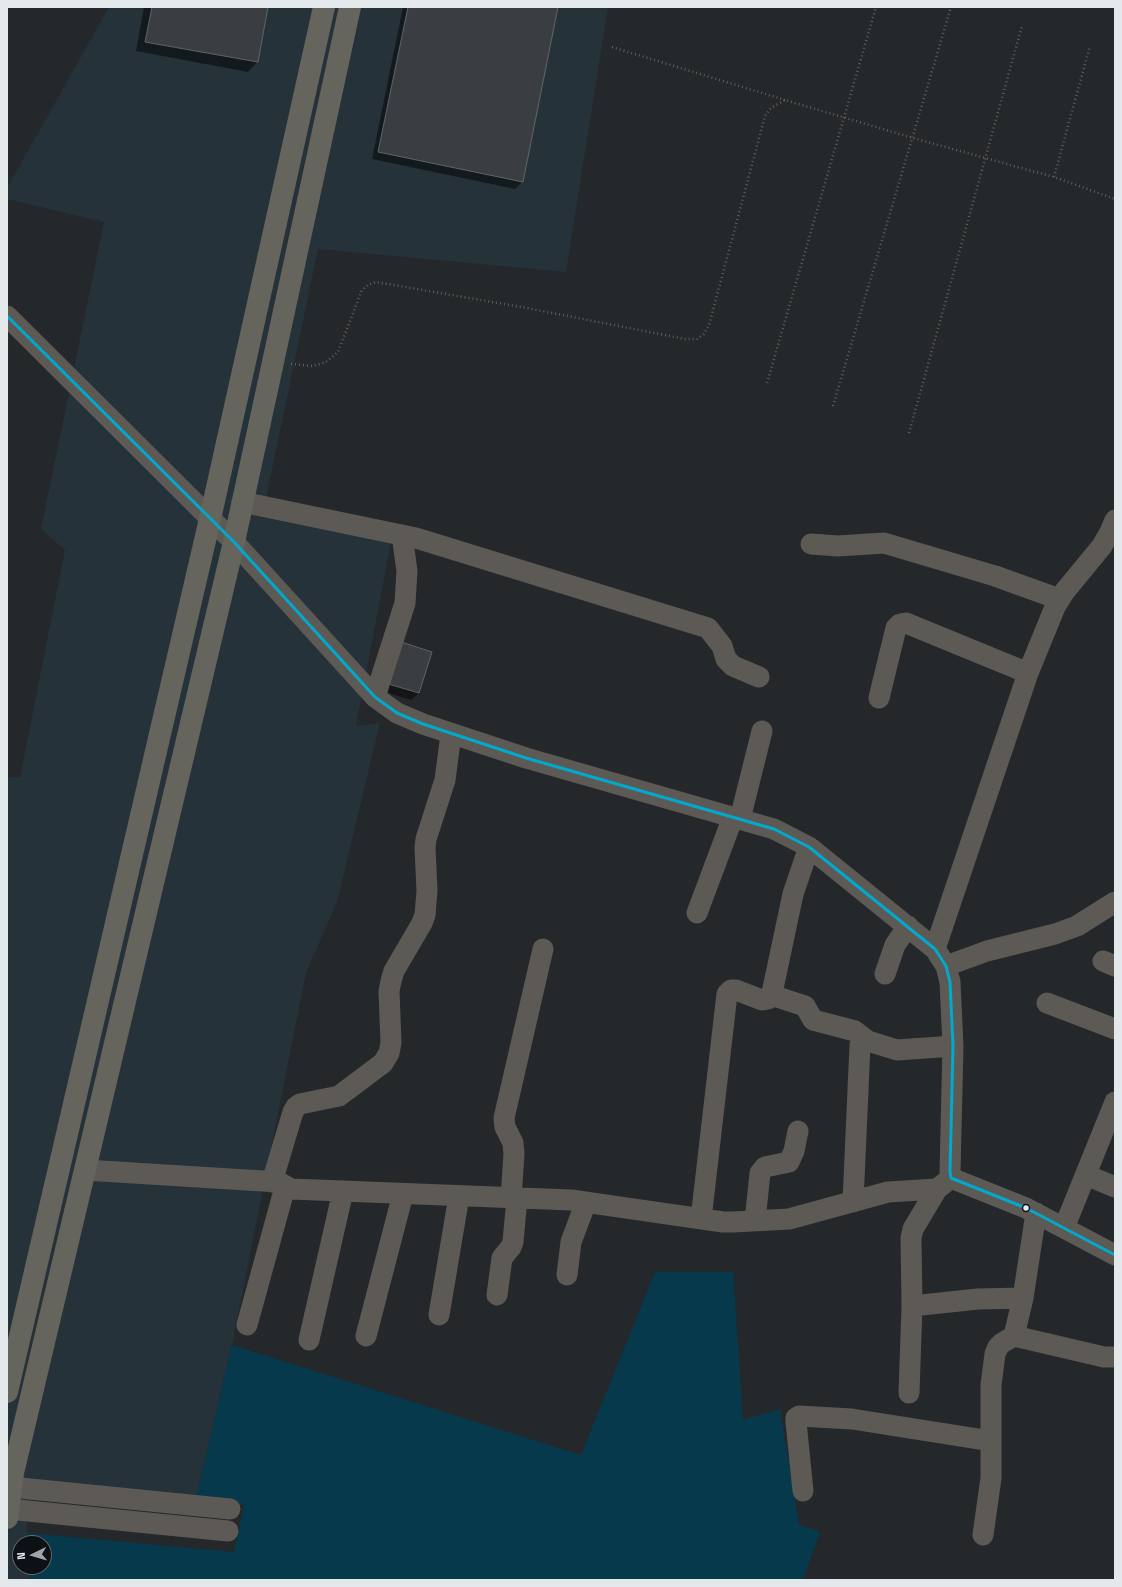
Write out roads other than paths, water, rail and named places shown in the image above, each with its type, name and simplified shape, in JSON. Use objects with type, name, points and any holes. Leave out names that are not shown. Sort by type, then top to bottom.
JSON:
[{"type":"main road","points":[[7,1392],[210,519],[324,7]]},
{"type":"main road","points":[[9,1493],[234,542],[350,7]]},
{"type":"street","points":[[7,316],[234,542],[375,697],[397,713],[451,734],[526,758],[774,829],[809,847],[908,926],[940,957],[950,982],[953,1046],[950,1172],[915,1225],[911,1238],[912,1306],[909,1394]]},
{"type":"street","points":[[242,502],[402,535],[610,596],[708,628],[722,646],[726,659],[733,666],[759,677]]},
{"type":"street","points":[[940,957],[1028,673],[1059,599],[1102,546],[1115,520]]},
{"type":"street","points":[[375,697],[404,603],[407,571],[402,535]]},
{"type":"street","points":[[811,544],[838,546],[884,543],[995,576],[1059,599]]},
{"type":"street","points":[[879,698],[896,628],[900,624],[906,623],[1028,673]]},
{"type":"street","points":[[698,913],[736,818],[762,731]]},
{"type":"street","points":[[246,1325],[279,1184],[293,1112],[300,1104],[340,1096],[383,1063],[389,1053],[391,1043],[389,991],[394,972],[425,915],[427,891],[424,848],[445,780],[451,734]]},
{"type":"street","points":[[701,1219],[728,994],[731,990],[736,990],[762,1000],[768,999],[771,995],[793,894],[809,847]]},
{"type":"street","points":[[940,957],[987,951],[1055,934],[1077,926],[1115,902]]},
{"type":"street","points":[[885,974],[895,945],[908,926]]},
{"type":"street","points":[[497,1295],[502,1258],[513,1242],[514,1154],[513,1143],[505,1127],[504,1118],[543,949]]},
{"type":"street","points":[[771,995],[805,1006],[813,1020],[855,1031],[868,1040],[897,1050],[953,1046]]},
{"type":"street","points":[[1047,1003],[1115,1029]]},
{"type":"street","points":[[853,1202],[860,1045],[863,1041],[868,1040]]},
{"type":"street","points":[[1064,1228],[1115,1104]]},
{"type":"street","points":[[755,1221],[760,1173],[765,1167],[789,1162],[794,1151],[798,1131]]},
{"type":"street","points":[[85,1170],[279,1184],[291,1189],[586,1202],[723,1222],[789,1219],[888,1192],[955,1181],[1036,1214],[1115,1255]]},
{"type":"street","points":[[1086,1175],[1115,1187]]},
{"type":"street","points":[[309,1340],[343,1192]]},
{"type":"street","points":[[366,1336],[403,1194]]},
{"type":"street","points":[[439,1315],[459,1196]]},
{"type":"street","points":[[567,1274],[571,1242],[586,1202]]},
{"type":"street","points":[[1014,1336],[1036,1214]]},
{"type":"street","points":[[912,1306],[978,1299],[1022,1298]]},
{"type":"street","points":[[983,1535],[991,1478],[991,1385],[995,1354],[998,1347],[1014,1336],[1104,1357],[1115,1357]]},
{"type":"street","points":[[802,1491],[796,1422],[796,1418],[799,1416],[852,1419],[991,1441]]},
{"type":"street","points":[[9,1493],[230,1509]]},
{"type":"street","points":[[9,1493],[228,1531]]}]
